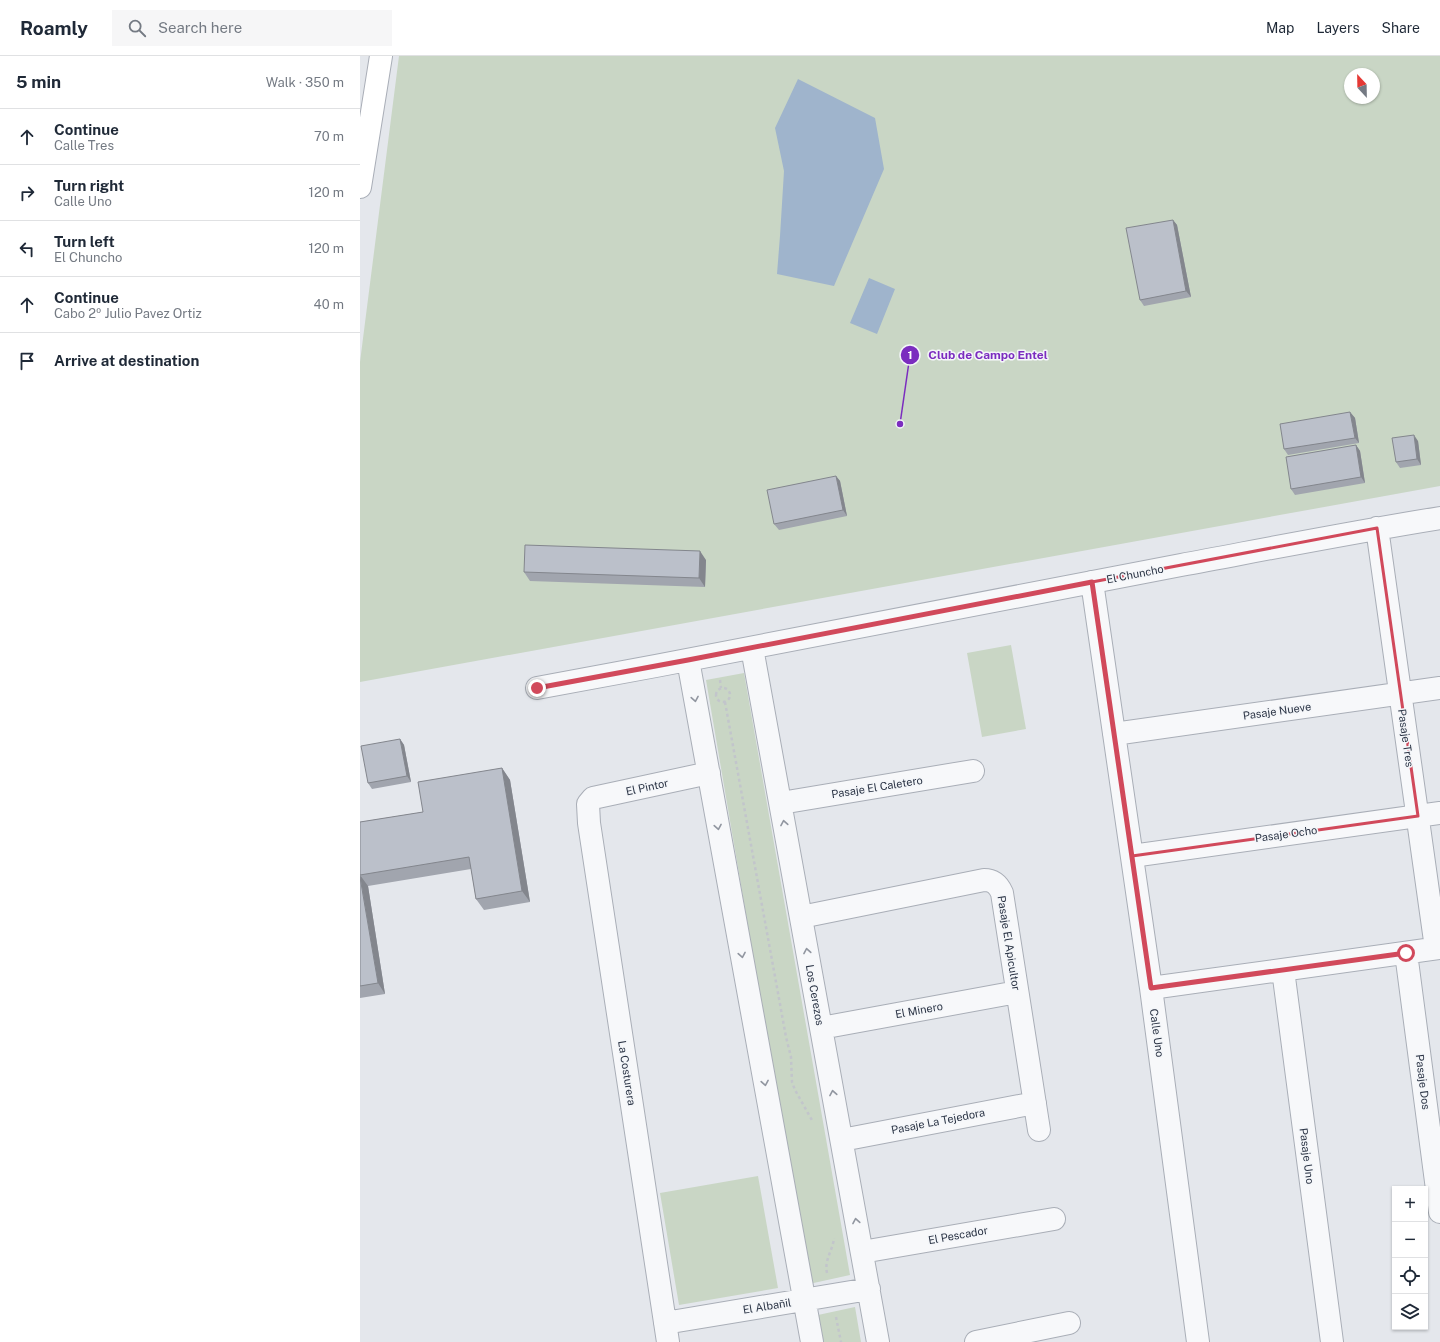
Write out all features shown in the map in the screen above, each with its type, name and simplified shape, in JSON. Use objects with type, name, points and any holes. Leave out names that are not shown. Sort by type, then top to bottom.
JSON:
[{"type":"street","points":[[360,187],[381,56]]},
{"type":"street","name":"El Chuncho","points":[[537,688],[1377,528],[1440,518]]},
{"type":"street","name":"Pasaje Tres","points":[[1377,528],[1438,948]]},
{"type":"street","name":"Calle Uno","points":[[1092,582],[1151,988],[1198,1342]]},
{"type":"street","name":"Los Cerezos","points":[[752,648],[878,1342]]},
{"type":"street","points":[[688,660],[812,1342]]},
{"type":"street","name":"Pasaje Nueve","points":[[1114,734],[1440,688]]},
{"type":"street","name":"Pasaje El Caletero","points":[[781,803],[973,771]]},
{"type":"street","name":"El Pintor","points":[[588,804],[594,798],[709,773]]},
{"type":"street","name":"La Costurera","points":[[588,804],[589,823],[667,1333]]},
{"type":"street","name":"Pasaje Ocho","points":[[1132,856],[1440,813]]},
{"type":"street","name":"Pasaje El Apicultor","points":[[801,917],[984,880],[990,880],[999,886],[1002,893],[1039,1130]]},
{"type":"street","points":[[1151,988],[1438,948]]},
{"type":"street","name":"Pasaje Dos","points":[[1406,953],[1440,1212]]},
{"type":"street","name":"Pasaje Uno","points":[[1283,970],[1332,1342]]},
{"type":"street","name":"El Minero","points":[[822,1028],[1017,992]]},
{"type":"street","name":"Pasaje La Tejedora","points":[[842,1140],[1035,1103]]},
{"type":"street","name":"El Pescador","points":[[862,1252],[1054,1219]]},
{"type":"street","name":"El Albañil","points":[[667,1333],[804,1300],[869,1289]]},
{"type":"street","points":[[976,1342],[1069,1323]]},
{"type":"path","points":[[720,680],[721,688]]},
{"type":"path","points":[[721,688],[716,693],[716,697],[720,702],[725,702]]},
{"type":"path","points":[[721,688],[728,690],[730,694],[729,699],[725,702]]},
{"type":"path","points":[[725,702],[786,1037],[792,1057],[792,1082],[795,1090],[809,1113],[814,1127]]},
{"type":"path","points":[[833,1231],[833,1248],[827,1259],[826,1267],[841,1342]]},
{"type":"highlighted area","points":[[1377,528],[1418,816],[1132,856],[1092,582]]},
{"type":"green space","points":[[399,56],[1440,56],[1440,486],[360,682],[360,362]]},
{"type":"green space","points":[[1011,645],[1026,729],[982,737],[967,653]]},
{"type":"green space","points":[[744,673],[850,1275],[809,1284],[706,680]]},
{"type":"green space","points":[[758,1176],[778,1288],[679,1305],[660,1193]]},
{"type":"green space","points":[[855,1307],[861,1342],[823,1342],[818,1315]]},
{"type":"water","points":[[798,79],[875,118],[884,169],[834,286],[777,274],[784,171],[775,128]]},
{"type":"water","points":[[869,278],[895,289],[877,334],[850,323]]},
{"type":"building","points":[[1173,220],[1186,291],[1140,300],[1126,228]]},
{"type":"building","points":[[1350,412],[1355,438],[1284,449],[1280,424]]},
{"type":"building","points":[[1414,435],[1417,459],[1396,462],[1392,438]]},
{"type":"building","points":[[1356,445],[1361,477],[1291,489],[1286,457]]},
{"type":"building","points":[[836,476],[843,510],[774,524],[767,490]]},
{"type":"building","points":[[525,545],[700,551],[699,578],[524,572]]},
{"type":"building","points":[[400,739],[407,776],[368,783],[361,746]]},
{"type":"building","points":[[502,768],[522,891],[476,899],[469,857],[360,875],[360,822],[423,812],[418,782]]},
{"type":"building","points":[[360,877],[378,983],[360,986]]},
{"type":"place","name":"Club de Campo Entel","points":[[900,424]]},
{"type":"route","points":[[537,688],[1092,582],[1151,988],[1406,953]]}]
